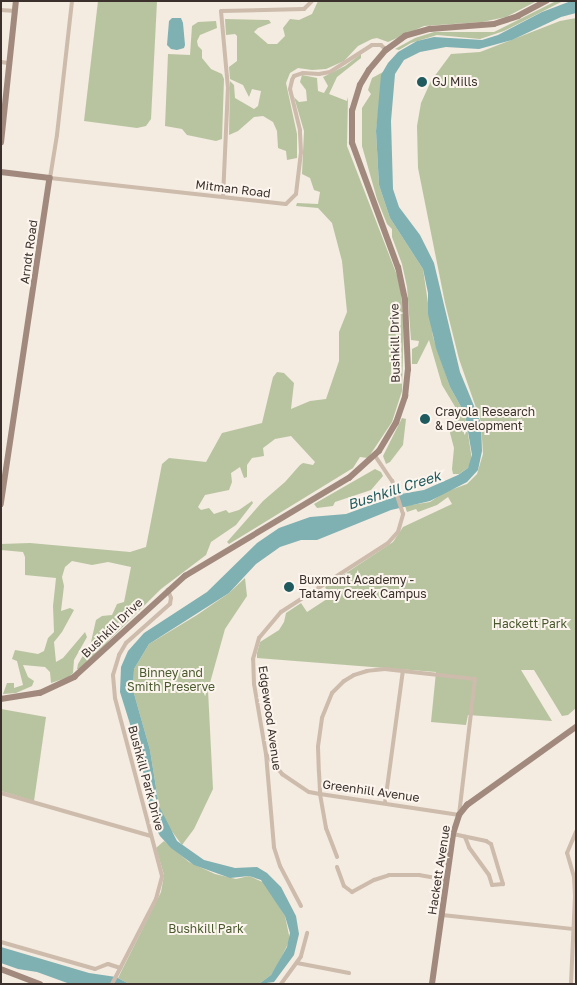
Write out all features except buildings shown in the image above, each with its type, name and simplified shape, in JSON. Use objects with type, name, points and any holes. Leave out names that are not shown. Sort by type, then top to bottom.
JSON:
[{"type":"main road","points":[[1,142],[16,1]]},
{"type":"main road","name":"Bushkill Drive","points":[[1,699],[40,693],[74,677],[94,661],[168,590],[198,568],[355,474],[374,456],[393,430],[405,397],[408,370],[405,300],[398,268],[354,151],[351,120],[360,85],[368,70],[386,50],[413,33],[442,28],[487,26],[508,20],[546,1]]},
{"type":"main road","name":"Mitman Road","points":[[1,172],[50,178]]},
{"type":"main road","name":"Arndt Road","points":[[1,504],[50,178]]},
{"type":"main road","name":"Hackett Avenue","points":[[432,984],[453,834],[459,815],[467,806],[576,727]]},
{"type":"main road","points":[[1,970],[40,984]]},
{"type":"street","name":"Arndt Road","points":[[50,178],[57,135],[72,1]]},
{"type":"street","points":[[223,197],[228,88],[221,11],[304,9],[312,1]]},
{"type":"street","points":[[1,10],[15,11]]},
{"type":"street","name":"Mitman Road","points":[[50,178],[279,205],[289,202],[297,189],[301,152],[300,130],[290,88],[294,76],[302,73],[319,74],[330,72],[372,44],[381,44],[386,50]]},
{"type":"street","points":[[1,62],[8,63]]},
{"type":"street","name":"Edgewood Avenue","points":[[302,906],[276,857],[266,754],[252,666],[255,648],[260,638],[281,612],[392,540],[400,528],[404,514],[389,477],[374,456]]},
{"type":"street","name":"Bushkill Park Drive","points":[[112,984],[156,900],[161,885],[161,867],[151,836],[112,681],[116,662],[126,643],[170,604],[171,598],[168,590]]},
{"type":"street","points":[[385,803],[403,670]]},
{"type":"street","points":[[337,857],[326,828],[320,794],[320,732],[324,711],[332,692],[344,681],[366,671],[403,670],[475,679],[459,815]]},
{"type":"street","name":"Greenhill Avenue","points":[[266,754],[276,769],[289,780],[302,788],[320,794],[459,815]]},
{"type":"street","points":[[1,793],[151,836]]},
{"type":"street","points":[[571,984],[575,882],[567,853],[576,832]]},
{"type":"street","points":[[453,834],[465,837],[491,844],[504,883],[501,886],[492,885],[489,875],[469,847],[465,837]]},
{"type":"street","points":[[336,867],[341,880],[352,892],[374,880],[389,875],[419,875],[447,880]]},
{"type":"street","points":[[442,914],[574,929]]},
{"type":"street","points":[[281,984],[297,963],[304,949],[306,933]]},
{"type":"street","points":[[1,942],[95,970],[108,964],[120,968]]},
{"type":"street","points":[[297,963],[349,973]]},
{"type":"green space","points":[[98,1],[157,1],[151,119],[146,126],[137,128],[84,121]]},
{"type":"green space","points":[[318,1],[537,1],[506,17],[482,22],[424,26],[388,42],[377,38],[372,39],[358,46],[344,61],[326,69],[298,68],[290,73],[286,83],[297,134],[297,158],[287,160],[286,151],[278,148],[277,131],[273,122],[263,116],[254,117],[238,131],[229,135],[230,81],[234,85],[235,98],[254,109],[258,106],[261,91],[252,89],[249,97],[243,85],[230,79],[229,67],[237,61],[237,36],[235,34],[226,35],[225,19],[269,20],[271,23],[258,28],[254,32],[268,44],[277,44],[285,36],[283,28],[290,19],[299,20],[312,14]]},
{"type":"green space","points":[[556,1],[563,1],[504,31],[480,39],[437,35],[411,43],[399,50],[395,49],[415,38],[434,32],[494,32]]},
{"type":"green space","name":"Hackett Park","points":[[576,18],[576,708],[568,715],[562,716],[534,670],[521,670],[552,721],[468,715],[466,725],[431,722],[436,672],[257,658],[257,653],[260,642],[279,630],[284,622],[286,613],[301,603],[307,612],[330,597],[325,587],[393,542],[403,527],[452,504],[448,497],[437,505],[418,512],[416,509],[407,512],[405,506],[430,502],[445,492],[467,484],[477,474],[483,454],[481,422],[459,359],[445,303],[418,168],[417,126],[421,103],[431,81],[451,54],[480,52],[560,21]]},
{"type":"green space","points":[[216,21],[217,28],[200,35],[197,41],[198,46],[202,50],[202,58],[211,69],[222,74],[224,79],[222,139],[216,141],[187,135],[182,129],[165,126],[168,54],[190,55],[192,26],[198,22]]},
{"type":"green space","points":[[361,54],[361,58],[337,77],[329,94],[347,101],[348,97],[347,146],[400,283],[404,322],[402,391],[392,422],[368,458],[360,457],[353,468],[229,544],[227,542],[263,501],[285,482],[300,465],[303,463],[313,465],[315,462],[291,436],[275,439],[263,448],[264,456],[252,458],[247,465],[247,477],[244,478],[240,467],[231,473],[232,482],[229,490],[205,495],[198,507],[201,510],[209,508],[214,514],[226,510],[229,513],[239,510],[252,501],[253,503],[236,525],[211,542],[206,555],[161,589],[80,669],[77,669],[78,664],[91,642],[96,620],[102,616],[112,615],[117,604],[124,602],[131,567],[108,562],[92,565],[72,561],[65,567],[62,577],[64,586],[61,611],[70,608],[74,610],[54,642],[56,662],[63,658],[85,632],[87,637],[74,660],[73,673],[69,677],[51,683],[50,672],[45,667],[23,665],[28,677],[34,681],[32,686],[16,693],[3,694],[7,683],[14,683],[14,688],[23,685],[17,661],[12,659],[15,650],[38,654],[44,651],[48,638],[54,632],[53,606],[56,578],[25,575],[25,557],[23,552],[1,550],[1,544],[30,543],[130,552],[146,547],[162,464],[169,458],[206,462],[222,433],[262,423],[273,377],[277,372],[284,373],[294,383],[291,409],[310,401],[326,399],[339,361],[339,332],[347,312],[342,261],[332,223],[318,208],[296,206],[297,203],[318,204],[320,192],[314,190],[310,178],[302,174],[304,131],[294,97],[299,102],[307,101],[306,90],[300,82],[302,75],[317,78],[318,91],[324,93],[328,86],[323,77],[345,66]]},
{"type":"green space","points":[[383,72],[376,131],[379,185],[390,218],[423,269],[433,337],[450,387],[465,414],[472,460],[468,468],[459,474],[453,474],[454,448],[450,433],[457,410],[442,385],[429,340],[417,364],[412,364],[412,349],[418,346],[419,341],[411,340],[407,287],[402,264],[392,237],[392,229],[387,224],[377,199],[362,146],[362,108],[371,94],[368,90],[372,78]]},
{"type":"green space","points":[[402,418],[406,419],[403,445],[390,462],[386,464],[383,456]]},
{"type":"green space","points":[[375,469],[381,472],[383,476],[371,490],[335,502],[333,506],[317,508],[314,504]]},
{"type":"green space","name":"Binney and Smith Preserve","points":[[245,578],[247,596],[225,629],[208,690],[213,789],[194,829],[182,845],[165,822],[159,806],[150,750],[133,690],[134,669],[149,644],[229,593]]},
{"type":"green space","points":[[1,709],[46,717],[34,801],[1,791]]},
{"type":"green space","name":"Bushkill Park","points":[[164,841],[189,862],[215,874],[236,879],[249,876],[265,883],[285,916],[290,940],[271,975],[259,984],[129,984],[118,978],[161,892],[164,875],[156,848]]},
{"type":"water","points":[[571,1],[576,1],[576,13],[561,17],[512,40],[479,49],[446,47],[420,52],[404,60],[395,74],[391,121],[393,189],[399,207],[420,235],[434,263],[460,372],[481,423],[482,451],[478,470],[467,482],[430,501],[391,510],[317,540],[301,540],[280,547],[256,564],[229,593],[149,644],[134,669],[133,690],[150,750],[159,806],[177,841],[204,860],[235,868],[257,867],[267,873],[281,887],[296,916],[299,934],[294,955],[274,982],[259,984],[271,975],[287,947],[290,933],[285,916],[261,880],[249,876],[230,878],[194,865],[171,848],[160,836],[152,821],[139,753],[120,692],[121,667],[128,651],[144,633],[207,592],[257,543],[279,528],[310,517],[346,514],[401,494],[424,490],[458,475],[468,468],[472,455],[465,414],[450,387],[436,348],[428,314],[428,293],[423,269],[390,218],[379,185],[376,131],[381,75],[388,63],[398,52],[417,41],[434,37],[482,40],[498,35],[542,12]]},
{"type":"water","points":[[172,18],[181,18],[183,23],[185,45],[184,48],[177,50],[171,49],[167,45],[169,21]]},
{"type":"water","points":[[1,947],[89,973],[116,977],[129,984],[70,984],[37,972],[18,969],[1,963]]},
{"type":"place","name":"GJ Mills","points":[[422,82]]},
{"type":"place","name":"Crayola Research & Development","points":[[425,419]]},
{"type":"place","name":"Buxmont Academy - Tatamy Creek Campus","points":[[289,587]]},
{"type":"water label","name":"Bushkill Creek","points":[[394,490]]}]
